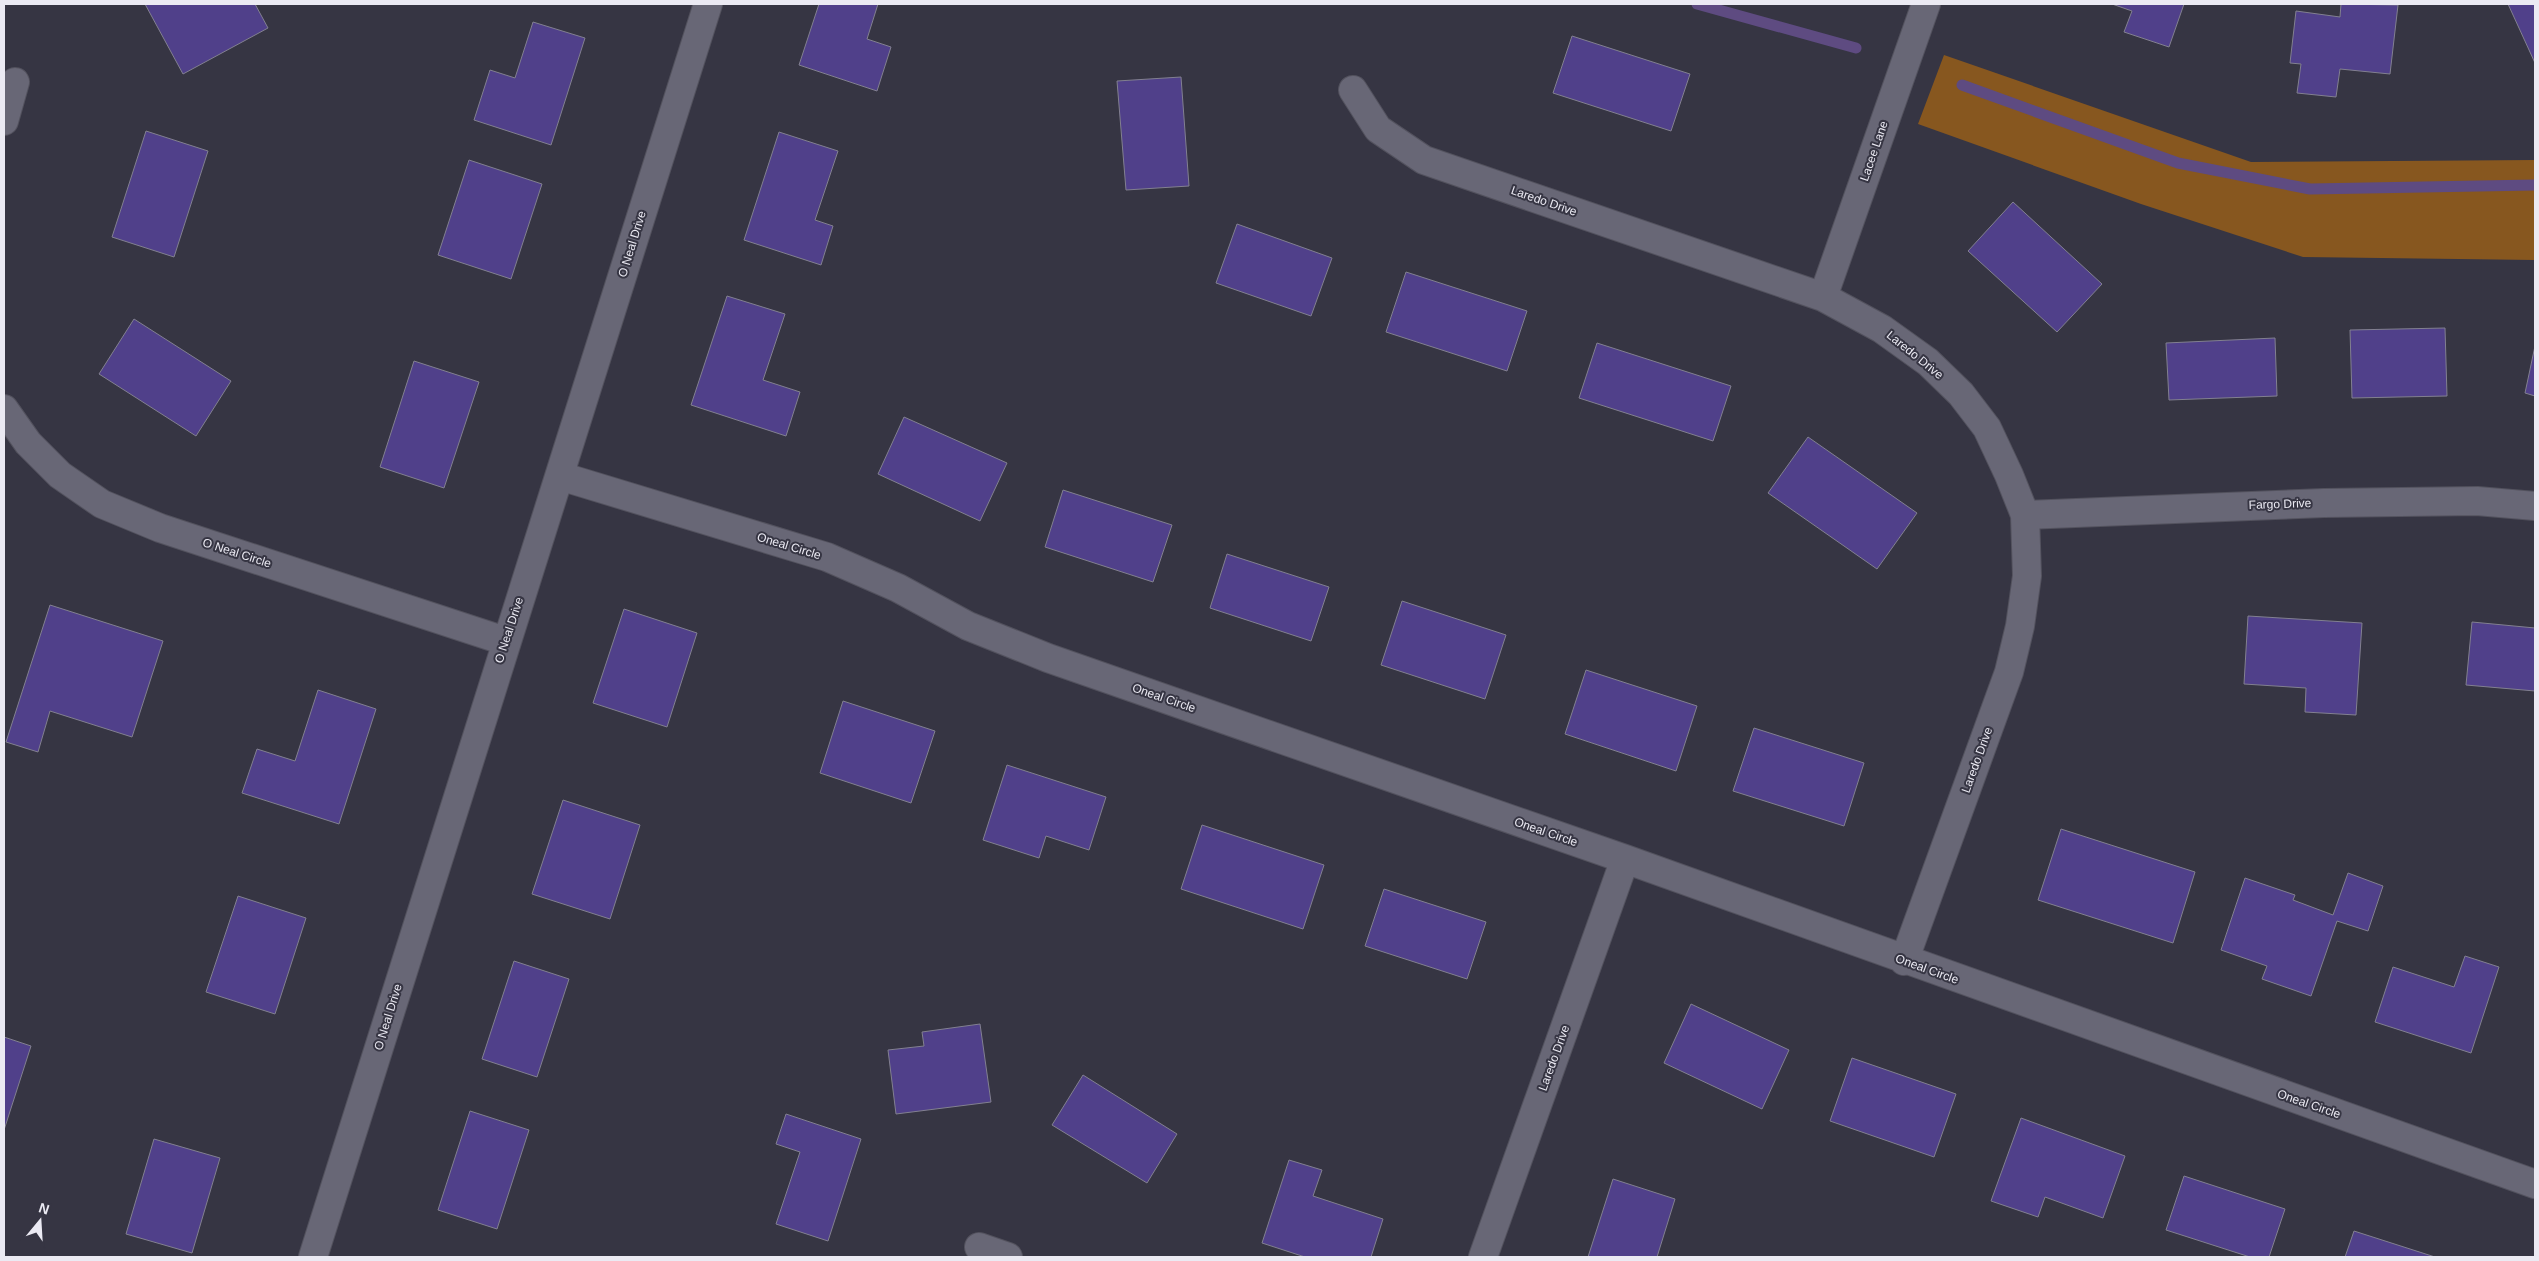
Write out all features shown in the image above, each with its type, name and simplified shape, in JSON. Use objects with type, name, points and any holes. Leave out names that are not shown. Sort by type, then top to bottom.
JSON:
[{"type":"street","name":"O Neal Drive","points":[[313,1257],[505,641],[560,476],[708,4]]},
{"type":"street","name":"Lacee Lane","points":[[1823,297],[1926,4]]},
{"type":"street","points":[[4,121],[15,82]]},
{"type":"street","name":"Laredo Drive","points":[[1353,90],[1378,129],[1424,160],[1823,297],[1882,329],[1928,362],[1961,394],[1987,428],[2009,475],[2024,515],[2027,576],[2020,626],[2009,672],[1904,961]]},
{"type":"street","name":"O Neal Circle","points":[[4,409],[28,443],[60,475],[102,504],[160,528],[505,641]]},
{"type":"street","name":"Oneal Circle","points":[[560,476],[827,557],[898,588],[968,626],[1048,658],[1625,859],[1904,961],[2535,1184]]},
{"type":"street","name":"Fargo Drive","points":[[2024,515],[2324,503],[2477,501],[2535,506]]},
{"type":"street","name":"Laredo Drive","points":[[1483,1257],[1625,859]]},
{"type":"street","points":[[978,1247],[1008,1257]]},
{"type":"shaded area","points":[[1944,55],[2251,162],[2535,160],[2535,260],[2303,257],[2141,204],[1918,124]]},
{"type":"building","points":[[145,4],[255,4],[268,28],[183,74]]},
{"type":"building","points":[[819,4],[878,4],[867,39],[891,47],[877,91],[799,65]]},
{"type":"building","points":[[2112,4],[2184,4],[2169,47],[2124,32],[2132,11]]},
{"type":"building","points":[[2341,4],[2398,5],[2390,74],[2340,69],[2336,97],[2297,93],[2301,64],[2290,63],[2296,11],[2340,17]]},
{"type":"building","points":[[2508,4],[2535,4],[2535,63]]},
{"type":"building","points":[[533,22],[585,38],[551,145],[474,120],[490,70],[515,78]]},
{"type":"building","points":[[1572,36],[1690,74],[1671,131],[1553,93]]},
{"type":"building","points":[[1181,77],[1189,186],[1126,190],[1117,81]]},
{"type":"building","points":[[146,131],[208,151],[174,257],[112,237]]},
{"type":"building","points":[[779,132],[838,151],[815,220],[833,226],[821,265],[744,240]]},
{"type":"building","points":[[469,160],[542,184],[511,279],[438,255]]},
{"type":"building","points":[[2013,202],[2102,284],[2057,332],[1968,251]]},
{"type":"building","points":[[1237,224],[1332,258],[1311,316],[1216,283]]},
{"type":"building","points":[[1406,272],[1527,311],[1507,371],[1386,332]]},
{"type":"building","points":[[727,296],[785,314],[763,380],[800,392],[786,436],[691,405]]},
{"type":"building","points":[[134,319],[231,381],[196,436],[99,374]]},
{"type":"building","points":[[2445,328],[2447,396],[2352,398],[2350,330]]},
{"type":"building","points":[[2275,338],[2277,396],[2169,400],[2166,343]]},
{"type":"building","points":[[1597,343],[1731,386],[1713,441],[1579,398]]},
{"type":"building","points":[[2535,346],[2535,396],[2525,393]]},
{"type":"building","points":[[414,361],[479,382],[444,488],[380,467]]},
{"type":"building","points":[[904,417],[1007,463],[980,521],[878,474]]},
{"type":"building","points":[[1808,437],[1917,513],[1877,569],[1768,493]]},
{"type":"building","points":[[1063,490],[1172,525],[1153,582],[1045,547]]},
{"type":"building","points":[[1227,554],[1329,587],[1311,641],[1210,608]]},
{"type":"building","points":[[1402,601],[1506,635],[1485,699],[1381,665]]},
{"type":"building","points":[[50,605],[163,641],[132,737],[50,711],[38,752],[6,742]]},
{"type":"building","points":[[624,609],[697,633],[667,727],[593,703]]},
{"type":"building","points":[[2248,616],[2362,623],[2356,715],[2305,712],[2306,688],[2244,684]]},
{"type":"building","points":[[2472,622],[2535,628],[2535,691],[2466,685]]},
{"type":"building","points":[[1586,670],[1697,706],[1676,771],[1565,734]]},
{"type":"building","points":[[318,690],[376,709],[339,824],[242,793],[257,749],[295,761]]},
{"type":"building","points":[[843,701],[935,731],[911,803],[820,773]]},
{"type":"building","points":[[1754,728],[1864,763],[1844,826],[1733,791]]},
{"type":"building","points":[[1007,765],[1106,797],[1089,850],[1046,836],[1039,858],[983,840]]},
{"type":"building","points":[[563,800],[640,825],[610,919],[532,894]]},
{"type":"building","points":[[1202,825],[1324,865],[1303,929],[1181,889]]},
{"type":"building","points":[[2061,829],[2195,872],[2173,943],[2038,900]]},
{"type":"building","points":[[2348,873],[2383,886],[2368,931],[2337,921],[2311,996],[2262,979],[2267,966],[2221,950],[2245,878],[2295,895],[2293,900],[2333,915]]},
{"type":"building","points":[[1384,889],[1486,922],[1467,979],[1365,946]]},
{"type":"building","points":[[238,896],[306,918],[275,1014],[206,992]]},
{"type":"building","points":[[2465,956],[2499,967],[2471,1053],[2375,1022],[2393,967],[2454,987]]},
{"type":"building","points":[[514,961],[569,979],[537,1077],[482,1059]]},
{"type":"building","points":[[1691,1004],[1789,1050],[1762,1109],[1664,1063]]},
{"type":"building","points":[[980,1024],[991,1102],[896,1114],[888,1050],[924,1046],[922,1032]]},
{"type":"building","points":[[4,1037],[31,1046],[4,1130]]},
{"type":"building","points":[[1852,1058],[1956,1094],[1934,1157],[1830,1121]]},
{"type":"building","points":[[1083,1075],[1177,1134],[1147,1183],[1052,1125]]},
{"type":"building","points":[[470,1111],[529,1130],[497,1229],[438,1210]]},
{"type":"building","points":[[786,1114],[861,1139],[828,1241],[776,1224],[800,1152],[776,1144]]},
{"type":"building","points":[[2021,1118],[2125,1156],[2103,1218],[2045,1197],[2038,1217],[1991,1201]]},
{"type":"building","points":[[154,1139],[220,1158],[192,1253],[126,1234]]},
{"type":"building","points":[[1289,1160],[1322,1170],[1313,1196],[1383,1219],[1371,1257],[1305,1257],[1262,1243]]},
{"type":"building","points":[[2184,1176],[2285,1209],[2269,1257],[2250,1257],[2166,1230]]},
{"type":"building","points":[[1613,1179],[1675,1199],[1657,1257],[1588,1257]]},
{"type":"building","points":[[2354,1231],[2435,1257],[2345,1257]]},
{"type":"waterway","points":[[1697,4],[1856,48]]},
{"type":"waterway","points":[[1962,85],[2178,163],[2310,189],[2535,185]]}]
